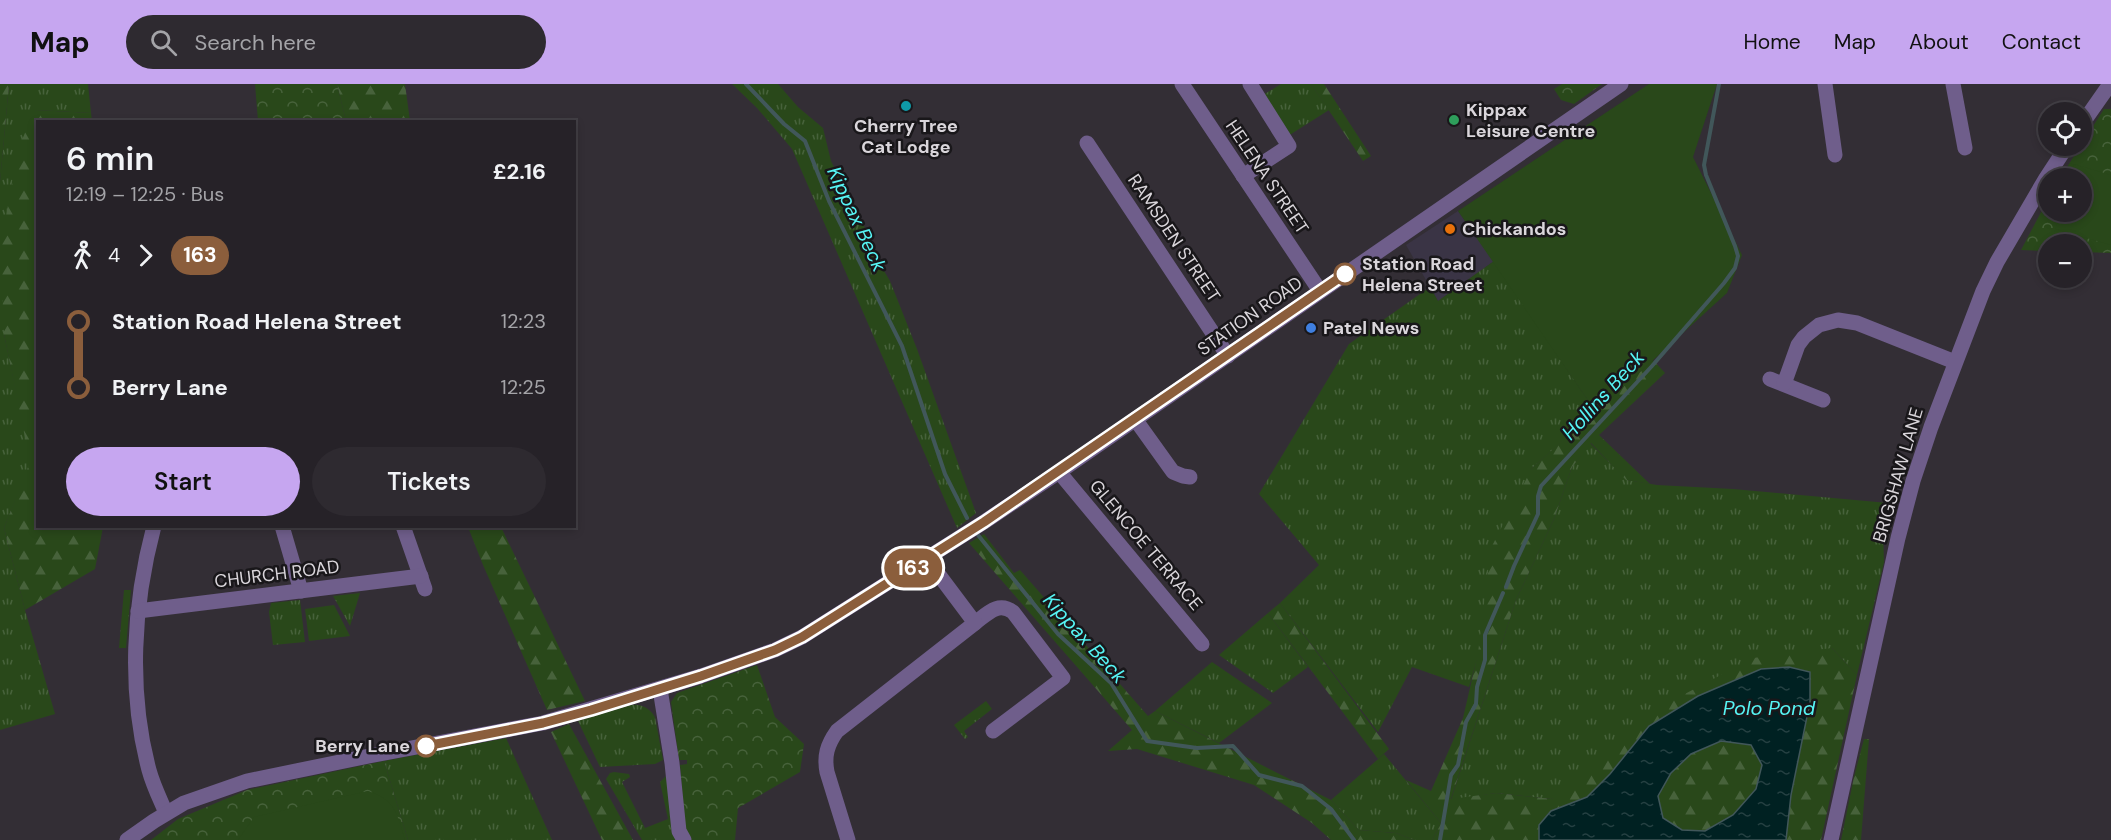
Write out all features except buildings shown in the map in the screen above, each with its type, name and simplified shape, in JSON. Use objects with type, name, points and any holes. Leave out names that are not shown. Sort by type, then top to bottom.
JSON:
[{"type":"street","name":"HELENA STREET","points":[[1182,84],[1320,291]]},
{"type":"street","points":[[1243,176],[1289,146],[1250,84]]},
{"type":"street","name":"STATION ROAD","points":[[660,689],[746,660],[802,637],[900,576],[1059,472],[1621,84]]},
{"type":"street","points":[[1825,84],[1835,155]]},
{"type":"street","points":[[1953,84],[1965,148]]},
{"type":"street","points":[[2092,110],[2110,84]]},
{"type":"street","name":"RAMSDEN STREET","points":[[1087,143],[1228,356]]},
{"type":"street","name":"BRIGSHAW LANE","points":[[1831,840],[1846,766],[1913,481],[1983,291],[1997,262],[2060,156]]},
{"type":"street","points":[[1823,399],[1777,382],[1798,345],[1819,325],[1838,320],[1857,323],[1955,362]]},
{"type":"street","points":[[1135,420],[1173,472],[1190,477]]},
{"type":"street","name":"GLENCOE TERRACE","points":[[1059,472],[1202,644]]},
{"type":"street","points":[[154,528],[144,569],[138,611],[136,671],[140,723],[150,773],[166,813]]},
{"type":"street","points":[[283,528],[301,591]]},
{"type":"street","name":"CHURCH ROAD","points":[[138,611],[301,591],[423,582],[404,528]]},
{"type":"street","points":[[927,559],[975,623]]},
{"type":"street","points":[[848,840],[826,772],[825,761],[830,740],[837,731],[975,623],[999,607],[1009,609],[1063,678],[993,731]]},
{"type":"street","points":[[128,840],[184,803],[247,781],[543,723],[660,689],[672,763],[679,831],[684,840]]},
{"type":"shaded area","points":[[1458,211],[1494,261],[1438,301],[1406,245]]},
{"type":"green space","points":[[0,84],[9,84],[0,182]]},
{"type":"green space","points":[[9,84],[88,84],[91,113],[36,110],[4,334],[31,462],[4,528],[55,714],[0,730],[0,182]]},
{"type":"green space","points":[[255,84],[337,84],[346,120],[258,120]]},
{"type":"green space","points":[[337,84],[405,84],[410,120],[346,120]]},
{"type":"green space","points":[[732,84],[778,84],[798,107],[823,128],[831,161],[873,244],[877,259],[890,281],[976,513],[957,528],[792,149],[757,108]]},
{"type":"green space","points":[[1281,84],[1311,84],[1329,110],[1288,136],[1263,95]]},
{"type":"green space","points":[[1311,84],[1324,84],[1371,156],[1363,161]]},
{"type":"green space","points":[[1562,84],[1602,84],[1574,104],[1561,100],[1554,89]]},
{"type":"green space","points":[[1649,84],[1717,84],[1693,157],[1742,255],[1727,293],[1596,412],[1458,211]]},
{"type":"green space","points":[[2104,109],[2111,109],[2111,253],[2092,252],[2092,234],[2038,234],[2038,251],[2021,250],[2038,218],[2038,222],[2092,222],[2092,168],[2066,168],[2074,156],[2092,156],[2092,128]]},
{"type":"green space","points":[[36,110],[91,113],[92,120],[36,120],[36,528],[103,528],[95,569],[25,610],[4,528],[30,462],[4,334],[0,251],[18,148]]},
{"type":"green space","points":[[2074,164],[2087,168],[2073,168]]},
{"type":"green space","points":[[2092,169],[2111,175],[2111,245],[2092,240],[2092,234],[2072,234],[2055,229],[2057,222],[2092,222]]},
{"type":"green space","points":[[1494,261],[1596,412],[1532,468],[1469,687],[1412,667],[1378,732],[1280,603],[1319,565],[1259,494],[1349,344],[1430,287],[1438,301]]},
{"type":"green space","points":[[1653,360],[1665,373],[1599,435],[1650,484],[1626,480],[1591,443],[1572,467],[1554,519],[1516,600],[1451,799],[1496,793],[1552,799],[1645,715],[1753,658],[1832,648],[1857,675],[1821,840],[1786,840],[1791,795],[1810,702],[1810,671],[1698,696],[1649,726],[1610,774],[1587,797],[1551,811],[1539,825],[1539,840],[1432,840],[1441,823],[1406,780],[1431,791],[1463,718],[1478,653],[1491,548],[1532,468]]},
{"type":"green space","points":[[1590,443],[1627,480],[1657,485],[1733,489],[1888,503],[1883,532],[1884,562],[1857,675],[1832,648],[1552,799],[1496,793],[1451,800],[1516,600],[1554,519],[1572,467]]},
{"type":"green space","points":[[468,528],[501,528],[585,701],[547,710]]},
{"type":"green space","points":[[984,534],[1014,573],[1020,570],[1148,716],[1155,711],[1331,800],[1359,830],[1396,833],[1414,840],[1331,840],[1312,823],[1254,785],[1137,749],[1108,751],[1132,730],[969,543]]},
{"type":"green space","points":[[124,590],[131,590],[126,648],[119,648]]},
{"type":"green space","points":[[360,593],[350,626],[333,596]]},
{"type":"green space","points":[[300,600],[305,642],[273,645],[269,612],[271,603]]},
{"type":"green space","points":[[1280,603],[1389,749],[1378,759],[1268,613]]},
{"type":"green space","points":[[334,605],[350,636],[309,641],[305,609]]},
{"type":"green space","points":[[1268,613],[1308,667],[1273,693],[1219,655]]},
{"type":"green space","points":[[1212,662],[1272,703],[1219,743],[1155,711]]},
{"type":"green space","points":[[757,665],[775,717],[804,744],[800,772],[738,808],[735,840],[688,840],[680,765],[687,764],[687,760],[679,760],[671,702],[677,693]]},
{"type":"green space","points":[[986,701],[992,709],[964,731],[968,737],[965,739],[954,725]]},
{"type":"green space","points":[[631,705],[645,707],[655,717],[663,760],[655,764],[600,767],[578,721]]},
{"type":"green space","points":[[569,724],[633,840],[602,840],[551,732]]},
{"type":"green space","points":[[506,738],[552,840],[408,840],[384,761]]},
{"type":"green space","points":[[1864,739],[1869,739],[1861,840],[1841,840],[1854,777]]},
{"type":"green space","points":[[1721,741],[1751,744],[1762,765],[1757,789],[1733,815],[1705,831],[1682,830],[1663,818],[1658,796],[1671,773],[1691,754]]},
{"type":"green space","points":[[1384,754],[1441,823],[1432,840],[1414,840],[1396,833],[1359,830],[1331,800]]},
{"type":"green space","points":[[384,761],[408,840],[151,840],[178,819],[247,790]]},
{"type":"green space","points":[[610,773],[629,774],[630,777],[622,782],[645,828],[668,819],[660,782],[666,776],[677,840],[642,840],[606,779]]},
{"type":"green space","points":[[368,791],[384,799],[394,809],[405,840],[238,840],[254,817]]},
{"type":"water","name":"Polo Pond","points":[[1789,667],[1810,672],[1810,702],[1791,795],[1786,840],[1539,840],[1539,825],[1551,811],[1587,797],[1610,774],[1649,726],[1698,696],[1761,669]],"holes":[[[1721,741],[1751,745],[1762,765],[1756,789],[1733,815],[1705,831],[1682,830],[1663,818],[1658,796],[1671,773],[1691,754]]]},
{"type":"waterway","name":"Kippax Beck","points":[[746,84],[784,124],[805,141],[829,201],[902,346],[945,474],[967,518]]},
{"type":"waterway","name":"Hollins Beck","points":[[1506,587],[1538,514],[1538,496],[1541,486],[1652,366],[1735,268],[1738,256],[1735,246],[1704,165],[1719,84]]},
{"type":"waterway","name":"Kippax Beck","points":[[978,535],[1058,634],[1111,683],[1147,741],[1197,748],[1233,746],[1259,775],[1302,786],[1331,809],[1354,840]]},
{"type":"waterway","name":"Hollins Beck","points":[[1440,840],[1451,775],[1458,765],[1466,722],[1476,704],[1477,687],[1485,660],[1485,635],[1503,593]]},
{"type":"bus line","name":"163","points":[[426,746],[543,723],[591,710],[701,676],[775,650],[802,637],[1059,472],[1345,274]]},
{"type":"place","name":"Cherry Tree Cat Lodge","points":[[906,106]]},
{"type":"place","name":"Kippax Leisure Centre","points":[[1454,120]]},
{"type":"place","name":"Chickandos","points":[[1450,229]]},
{"type":"place","name":"Station Road Helena Street","points":[[1345,274]]},
{"type":"place","name":"Patel News","points":[[1311,328]]},
{"type":"place","name":"Berry Lane","points":[[426,746]]}]
